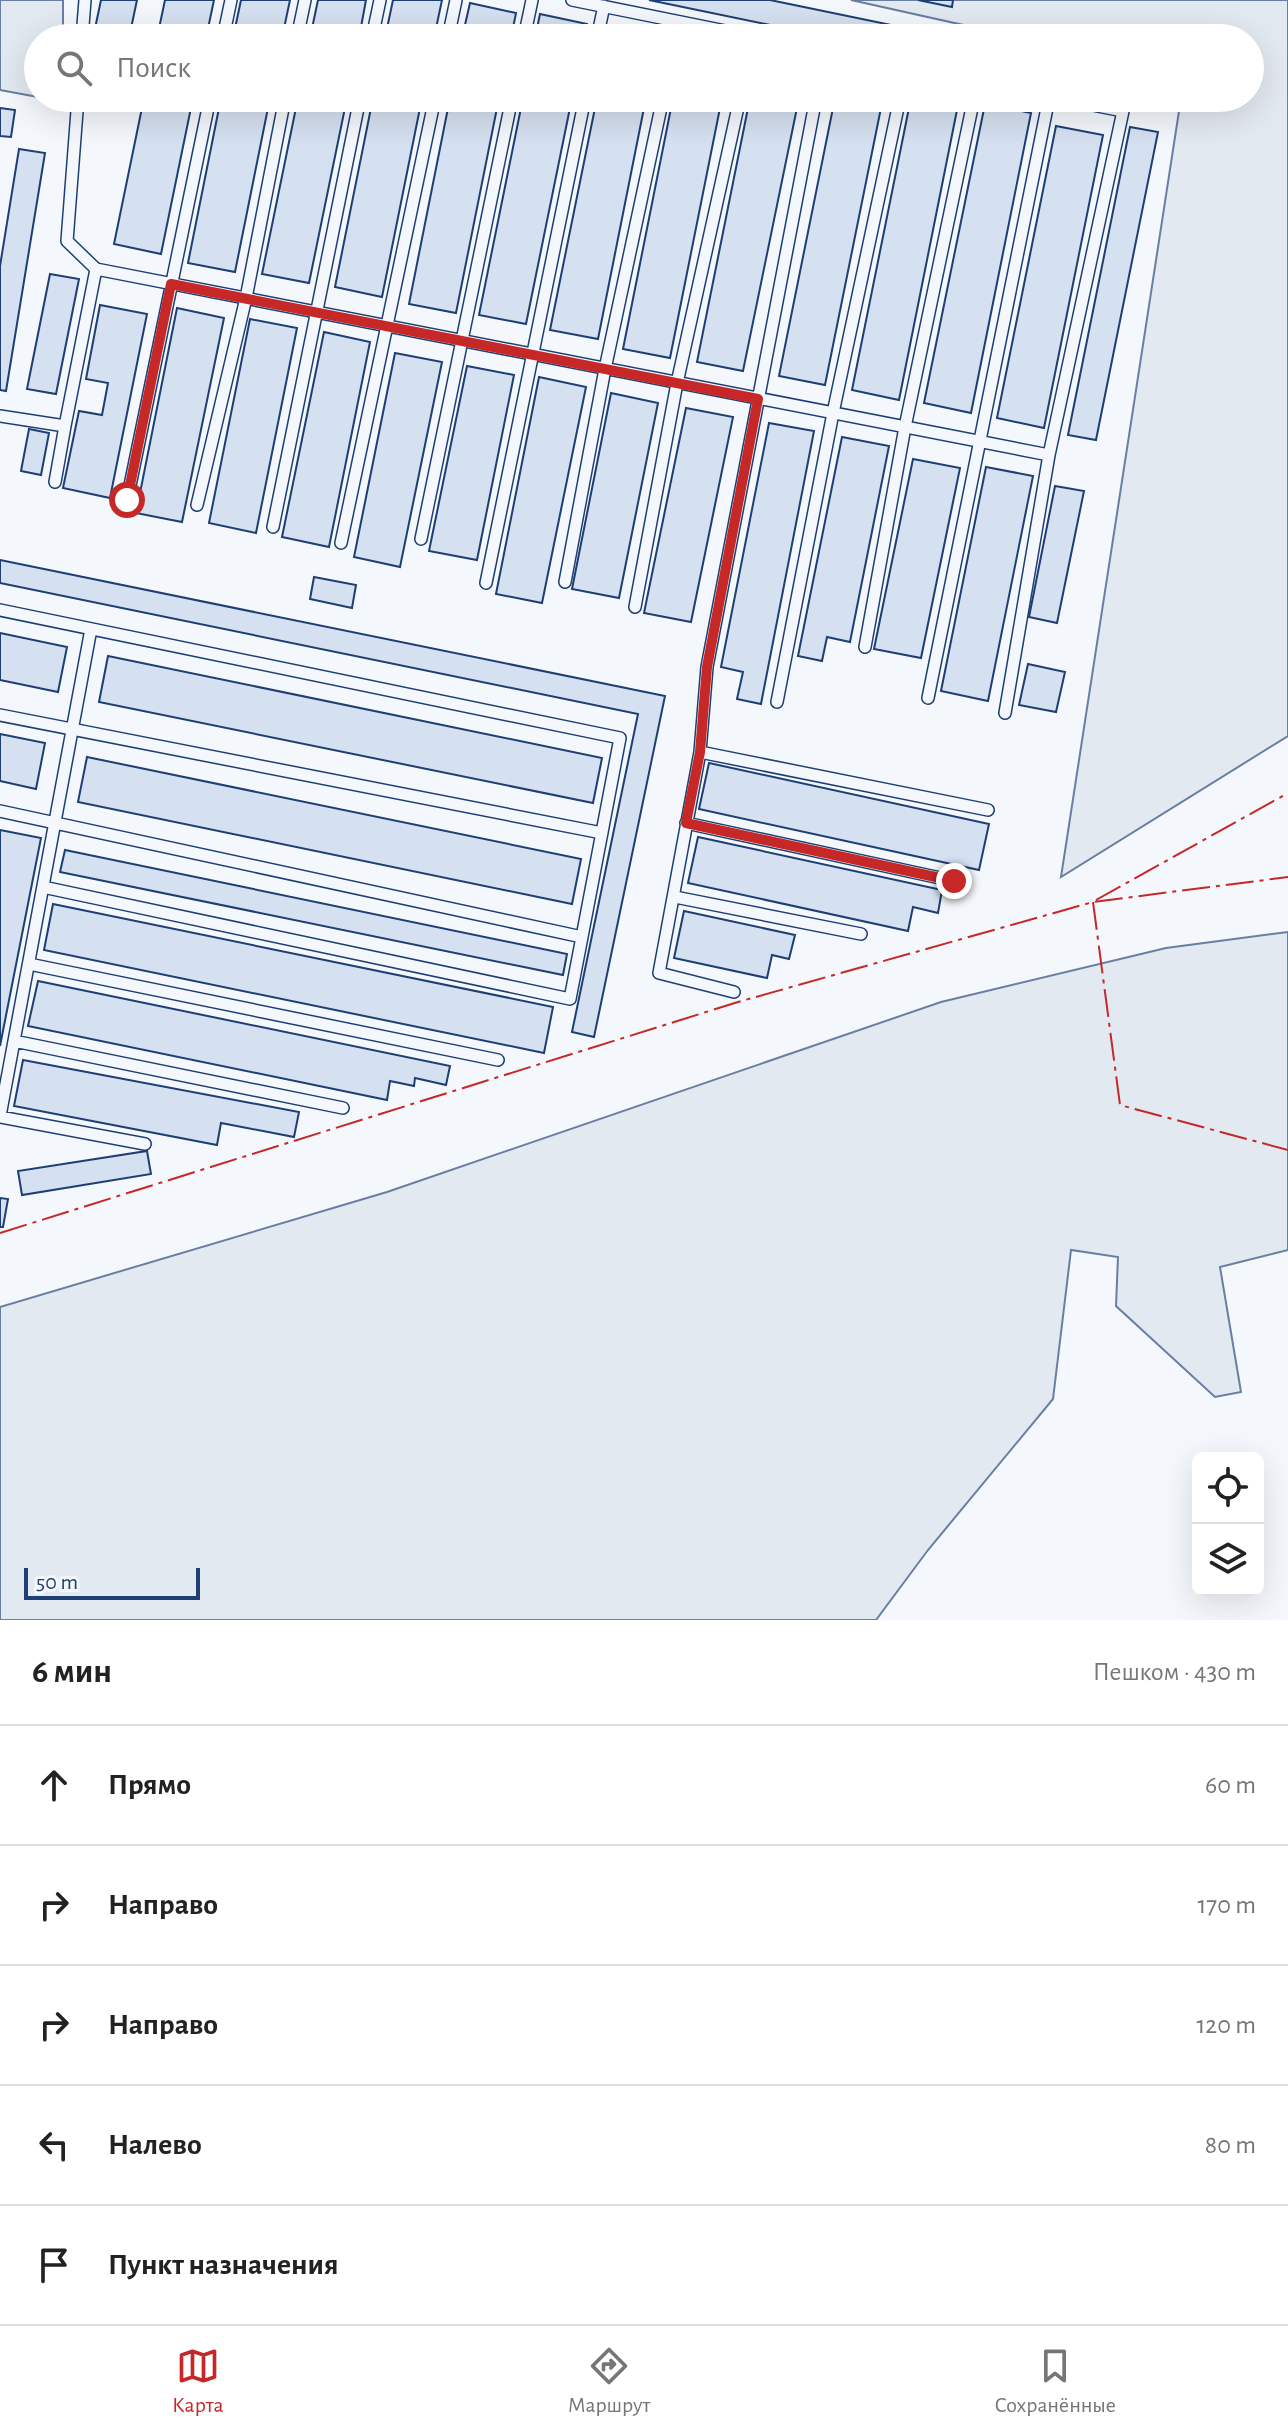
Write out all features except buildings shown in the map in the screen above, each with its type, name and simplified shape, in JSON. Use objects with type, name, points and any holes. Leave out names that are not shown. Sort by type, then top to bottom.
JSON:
[{"type":"lane","points":[[83,24],[85,0]]},
{"type":"lane","points":[[226,24],[231,0]]},
{"type":"lane","points":[[300,24],[305,0]]},
{"type":"lane","points":[[375,24],[380,0]]},
{"type":"lane","points":[[451,24],[456,0]]},
{"type":"lane","points":[[527,24],[532,0]]},
{"type":"lane","points":[[572,0],[689,24]]},
{"type":"lane","points":[[600,24],[604,6]]},
{"type":"lane","points":[[77,112],[67,241],[96,269],[1049,455]]},
{"type":"lane","points":[[127,500],[207,112]]},
{"type":"lane","points":[[197,505],[246,298],[282,112]]},
{"type":"lane","points":[[273,527],[357,112]]},
{"type":"lane","points":[[341,543],[432,112]]},
{"type":"lane","points":[[421,539],[509,112]]},
{"type":"lane","points":[[486,583],[582,112]]},
{"type":"lane","points":[[565,582],[605,369],[660,112]]},
{"type":"lane","points":[[635,607],[677,383],[737,112]]},
{"type":"lane","points":[[734,992],[659,973],[700,752],[707,667],[813,112]]},
{"type":"lane","points":[[777,702],[833,413],[897,112]]},
{"type":"lane","points":[[865,647],[905,427],[971,112]]},
{"type":"lane","points":[[928,698],[1046,112]]},
{"type":"lane","points":[[1005,713],[1049,455],[1123,112]]},
{"type":"lane","points":[[55,482],[96,269]]},
{"type":"lane","points":[[0,416],[65,426]]},
{"type":"lane","points":[[0,610],[620,738],[570,999],[43,887]]},
{"type":"lane","points":[[91,629],[0,1117],[145,1144]]},
{"type":"lane","points":[[0,715],[602,833]]},
{"type":"lane","points":[[700,752],[988,810]]},
{"type":"lane","points":[[0,811],[582,937]]},
{"type":"lane","points":[[686,823],[954,881]]},
{"type":"lane","points":[[675,897],[861,934]]},
{"type":"lane","points":[[29,964],[498,1060]]},
{"type":"lane","points":[[14,1041],[343,1108]]},
{"type":"shaded area","points":[[0,0],[63,0],[63,24],[24,24],[24,94],[0,90]]},
{"type":"shaded area","points":[[851,0],[1288,0],[1288,736],[1061,877],[1179,112],[1264,112],[1264,24],[959,24]]},
{"type":"shaded area","points":[[1288,932],[1288,1250],[1220,1267],[1241,1392],[1215,1397],[1116,1306],[1118,1257],[1071,1250],[1053,1399],[928,1550],[876,1620],[0,1620],[0,1307],[387,1192],[941,1002],[1166,948]]},
{"type":"power","points":[[1096,900],[1288,793]]},
{"type":"power","points":[[0,1233],[738,1002],[1093,902],[1288,877]]},
{"type":"power","points":[[1093,902],[1120,1105],[1288,1150]]},
{"type":"route","points":[[127,500],[171,284],[758,399],[707,667],[700,752],[686,823],[954,881]]}]
